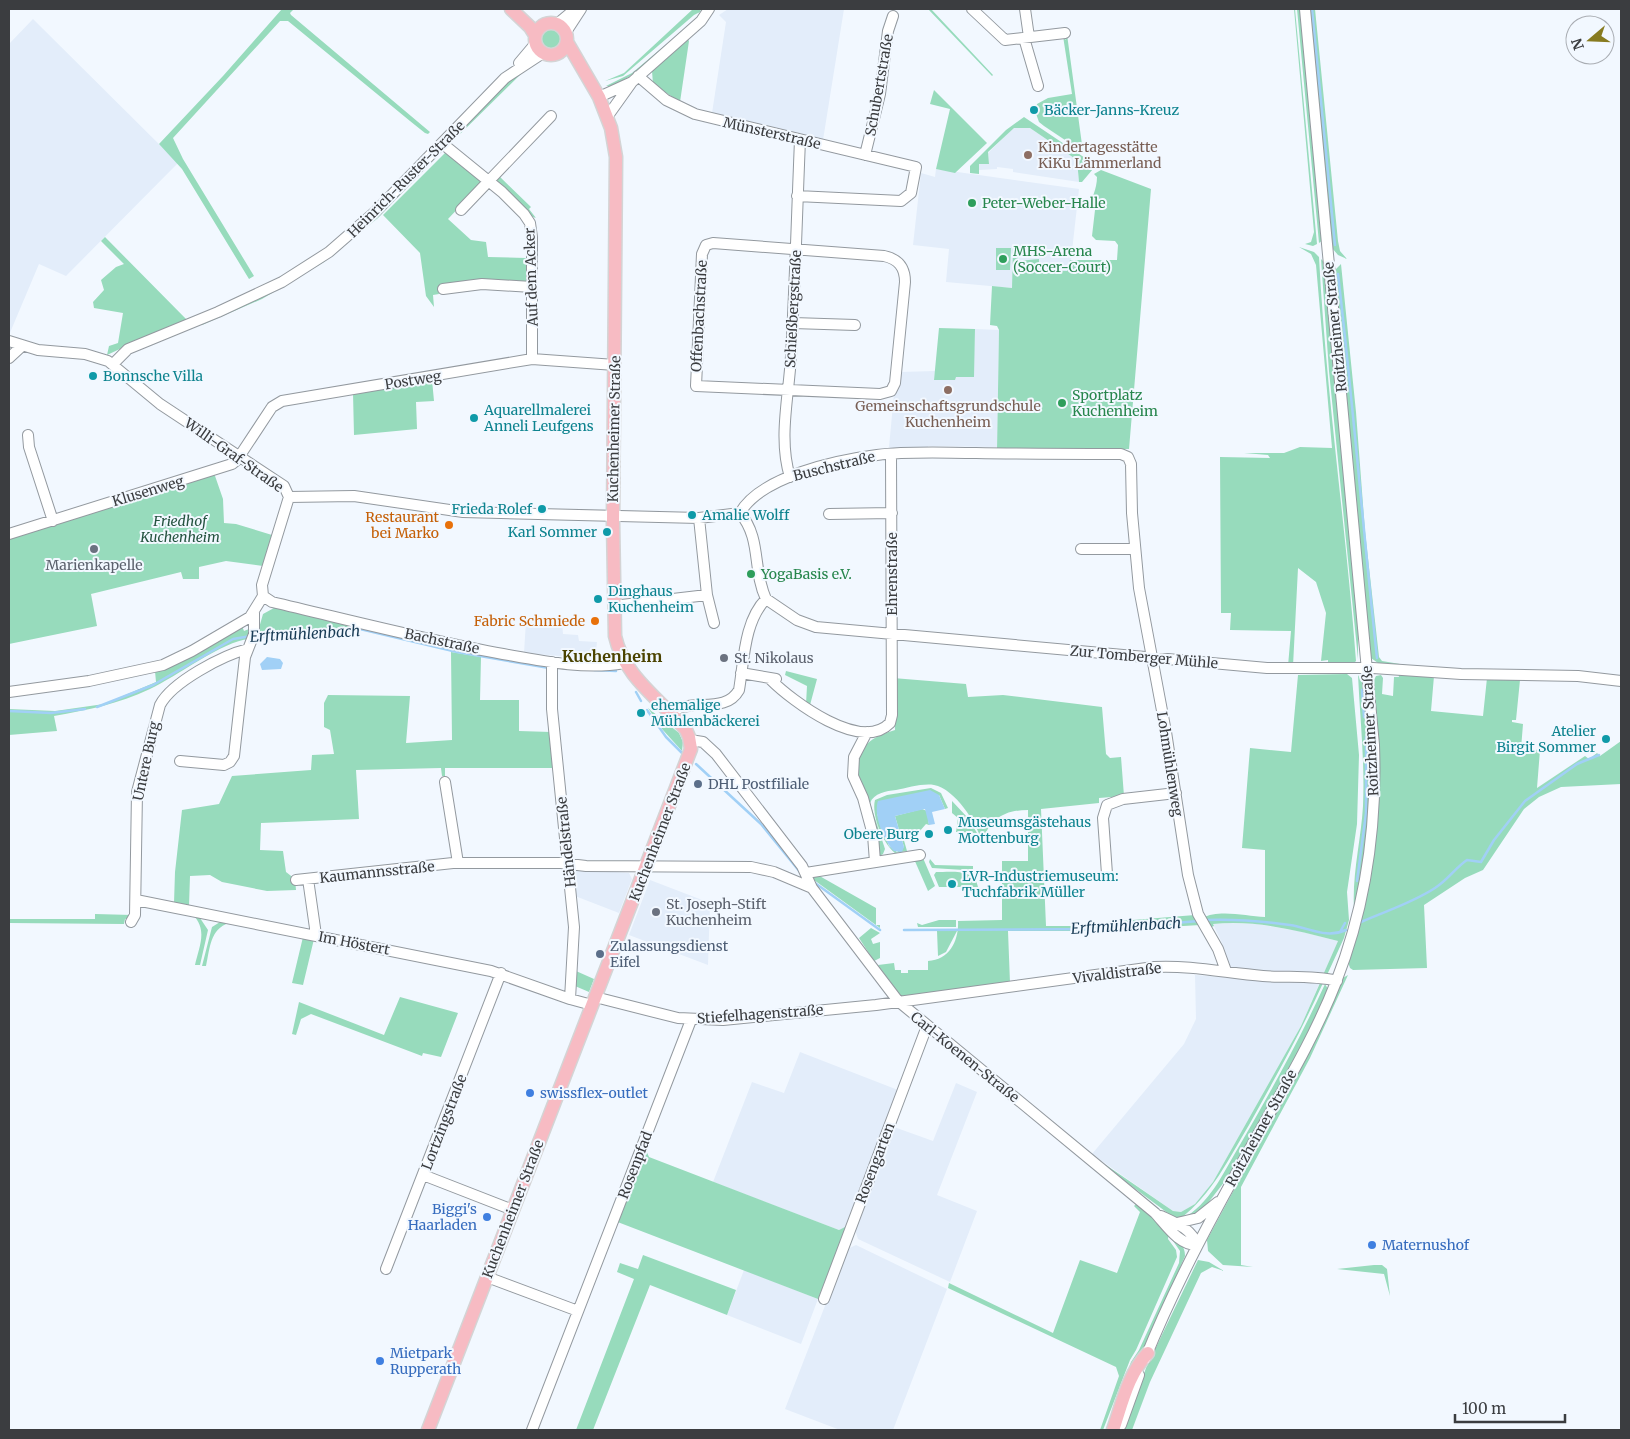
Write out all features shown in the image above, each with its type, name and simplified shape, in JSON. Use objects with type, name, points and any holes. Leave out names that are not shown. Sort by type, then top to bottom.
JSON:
[{"type":"main road","points":[[511,9],[530,27],[538,44],[557,54],[563,50],[559,30]]},
{"type":"main road","points":[[516,9],[531,19],[559,30]]},
{"type":"main road","points":[[538,44],[539,27],[559,30]]},
{"type":"main road","name":"Kuchenheimer Straße","points":[[428,1430],[688,760],[690,740],[686,730],[636,679],[624,663],[615,636],[613,606],[613,514],[617,169],[613,139],[599,97],[559,30]]},
{"type":"main road","name":"Kuchenheimer Straße","points":[[557,54],[568,60],[588,78]]},
{"type":"main road","points":[[1113,1430],[1138,1363],[1148,1353]]},
{"type":"street","points":[[559,30],[575,9]]},
{"type":"street","points":[[559,30],[581,9]]},
{"type":"street","points":[[607,117],[635,79],[701,21],[709,9]]},
{"type":"street","points":[[972,9],[1002,40],[1065,33]]},
{"type":"street","points":[[1025,9],[1027,37],[1038,86]]},
{"type":"street","name":"Roitzheimer Straße","points":[[1119,1430],[1148,1353],[1197,1245],[1306,1046],[1337,981],[1353,933],[1370,856],[1375,796],[1374,745],[1305,9]]},
{"type":"street","name":"Schubertstraße","points":[[866,155],[877,107],[888,31],[893,16]]},
{"type":"street","name":"Heinrich-Ruster-Straße","points":[[113,364],[128,349],[253,296],[282,282],[314,262],[366,221],[443,144],[538,44]]},
{"type":"street","points":[[599,97],[635,79]]},
{"type":"street","name":"Münsterstraße","points":[[635,79],[682,109],[916,168],[912,192],[901,201],[798,196]]},
{"type":"street","points":[[461,210],[551,116]]},
{"type":"street","name":"Schießbergstraße","points":[[790,477],[784,450],[796,249],[800,140]]},
{"type":"street","name":"Auf dem Acker","points":[[443,144],[512,201],[529,220],[532,238],[532,360]]},
{"type":"street","name":"Offenbachstraße","points":[[788,390],[696,386],[701,259],[702,250],[706,245],[713,244],[796,249]]},
{"type":"street","points":[[788,390],[883,394],[891,391],[895,383],[905,282],[902,266],[892,258],[796,249]]},
{"type":"street","points":[[444,289],[482,284],[532,287]]},
{"type":"street","points":[[792,323],[855,325]]},
{"type":"street","name":"Willi-Graf-Straße","points":[[9,341],[47,352],[91,355],[113,364],[160,404],[282,484],[287,489],[289,497],[354,496],[463,512],[613,514]]},
{"type":"street","points":[[9,358],[22,346]]},
{"type":"street","name":"Postweg","points":[[240,456],[272,407],[282,401],[532,360],[615,366]]},
{"type":"street","points":[[28,435],[29,447],[53,521]]},
{"type":"street","name":"Buschstraße","points":[[740,513],[747,503],[759,493],[790,477],[842,462],[891,454],[965,452],[1121,454],[1128,457]]},
{"type":"street","name":"Ehrenstraße","points":[[891,454],[891,634]]},
{"type":"street","name":"Klusenweg","points":[[9,534],[232,464],[240,456]]},
{"type":"street","name":"Lohmühlenweg","points":[[1128,457],[1132,464],[1135,549],[1187,869],[1201,921],[1218,949],[1226,971]]},
{"type":"street","points":[[180,761],[224,765],[230,762],[234,756],[248,649],[253,637],[254,613],[258,602],[263,596],[261,591],[264,579],[289,497]]},
{"type":"street","points":[[613,514],[699,518],[740,513],[750,525],[754,537],[757,568],[766,599],[760,605],[748,638],[739,690],[729,701],[686,705],[670,713]]},
{"type":"street","name":"Ehrenstraße","points":[[829,514],[892,513]]},
{"type":"street","points":[[699,518],[707,595],[714,623]]},
{"type":"street","points":[[1082,549],[1135,549]]},
{"type":"street","points":[[613,606],[707,595]]},
{"type":"street","name":"Bachstraße","points":[[263,596],[272,602],[552,666],[605,666],[624,663]]},
{"type":"street","name":"Zur Tomberger Mühle","points":[[766,599],[797,620],[816,627],[1280,669],[1367,668],[1468,674],[1578,676],[1621,681]]},
{"type":"street","points":[[9,692],[70,684],[153,668],[192,652],[254,613]]},
{"type":"street","points":[[741,673],[773,680],[784,693],[829,722],[844,728],[867,732],[884,728],[891,720],[891,634]]},
{"type":"street","name":"Untere Burg","points":[[130,922],[136,916],[137,792],[160,705],[167,694],[178,683],[248,649]]},
{"type":"street","name":"Händelstraße","points":[[552,666],[552,709],[574,927],[570,999]]},
{"type":"street","points":[[867,732],[854,757],[853,776],[863,798],[873,835],[874,862]]},
{"type":"street","name":"Carl-Koenen-Straße","points":[[690,740],[704,742],[716,754],[806,873],[811,886],[898,1001],[1155,1213],[1181,1240],[1188,1245],[1197,1245],[1194,1237],[1177,1223],[1155,1213]]},
{"type":"street","points":[[445,782],[458,863]]},
{"type":"street","points":[[1107,874],[1103,818],[1107,805],[1123,799],[1176,793]]},
{"type":"street","points":[[806,873],[920,855]]},
{"type":"street","name":"Kaumannsstraße","points":[[296,880],[458,863],[561,862],[569,864],[646,867],[751,867],[774,872],[811,886]]},
{"type":"street","points":[[308,879],[316,935]]},
{"type":"street","name":"Im Höstert","points":[[136,900],[501,973],[570,999]]},
{"type":"street","name":"Vivaldistraße","points":[[898,1001],[1154,967],[1226,971],[1337,981]]},
{"type":"street","name":"Lortzingstraße","points":[[386,1270],[501,973]]},
{"type":"street","points":[[570,999],[593,1001]]},
{"type":"street","name":"Stiefelhagenstraße","points":[[593,1001],[692,1020],[731,1019],[898,1001]]},
{"type":"street","name":"Rosenpfad","points":[[532,1430],[692,1020]]},
{"type":"street","name":"Rosengarten","points":[[824,1299],[927,1026]]},
{"type":"street","points":[[423,1175],[513,1210]]},
{"type":"street","points":[[1177,1223],[1198,1218],[1222,1198]]},
{"type":"street","points":[[487,1277],[578,1312]]},
{"type":"shaded area","points":[[728,9],[844,9],[823,140],[712,113],[726,22],[719,15]]},
{"type":"shaded area","points":[[33,19],[178,163],[66,276],[39,264],[9,335],[9,44]]},
{"type":"shaded area","name":"Kindertagesstätte KiKu Lämmerland","points":[[1014,127],[1030,128],[1077,160],[1079,182],[1013,172],[1013,169],[997,167],[997,169],[979,170],[979,164],[989,163],[988,153]]},
{"type":"shaded area","points":[[936,169],[1079,189],[1071,260],[1067,271],[1039,270],[1037,261],[1018,261],[1013,247],[1012,288],[946,282],[949,249],[913,245],[921,173],[935,177]]},
{"type":"shaded area","name":"Gemeinschaftsgrundschule Kuchenheim","points":[[975,329],[999,330],[997,447],[928,446],[928,448],[891,449],[889,447],[894,394],[898,387],[900,372],[935,371],[934,380],[955,380],[955,377],[973,377]]},
{"type":"shaded area","points":[[526,621],[562,622],[563,634],[578,635],[579,641],[597,642],[595,659],[524,653]]},
{"type":"shaded area","points":[[577,869],[629,873],[632,879],[619,913],[575,896],[573,873]]},
{"type":"shaded area","points":[[650,880],[710,903],[708,965],[629,935]]},
{"type":"shaded area","points":[[1213,924],[1257,924],[1299,931],[1338,941],[1301,1026],[1213,1182],[1195,1204],[1181,1212],[1173,1211],[1092,1154],[1184,1044],[1196,1019],[1195,975],[1234,978],[1222,943]]},
{"type":"shaded area","points":[[800,1052],[898,1090],[847,1226],[839,1230],[713,1182],[752,1082],[784,1093]]},
{"type":"shaded area","points":[[956,1083],[977,1092],[937,1195],[977,1211],[950,1282],[858,1239],[855,1230],[894,1127],[933,1141]]},
{"type":"shaded area","points":[[856,1245],[947,1289],[893,1430],[840,1430],[785,1409],[847,1249]]},
{"type":"shaded area","points":[[744,1270],[818,1299],[801,1344],[727,1315]]},
{"type":"green space","points":[[282,9],[294,9],[290,13],[291,15],[430,132],[428,134],[425,133],[288,21],[280,21],[173,138],[183,159],[254,276],[249,279],[182,169],[159,144],[223,76]]},
{"type":"green space","points":[[693,9],[701,9],[700,12],[694,15],[623,76],[605,81],[624,73]]},
{"type":"green space","points":[[928,9],[931,9],[992,76]]},
{"type":"green space","points":[[1294,9],[1317,244],[1313,246],[1305,244],[1311,242],[1314,232]]},
{"type":"green space","points":[[1297,9],[1301,9],[1323,240],[1319,243]]},
{"type":"green space","points":[[1308,9],[1315,9],[1338,241],[1340,251],[1347,259],[1338,255],[1332,248]]},
{"type":"green space","points":[[700,16],[640,69],[615,84],[606,86],[632,73]]},
{"type":"green space","points":[[1066,27],[1083,152],[1039,122],[1035,111],[1037,104],[1048,98],[1072,94],[1063,36],[1066,40]]},
{"type":"green space","points":[[551,29],[558,32],[561,39],[558,46],[551,49],[544,46],[541,39],[544,32]]},
{"type":"green space","points":[[687,38],[689,41],[680,102],[653,84],[652,71]]},
{"type":"green space","points":[[528,67],[454,140],[453,140],[502,86]]},
{"type":"green space","points":[[934,90],[987,143],[955,173],[936,169],[950,109],[930,104]]},
{"type":"green space","points":[[1024,117],[1094,164],[1093,169],[1082,182],[1079,182],[1077,160],[1030,128],[1014,128],[988,152],[989,164],[979,164],[979,174],[970,173],[970,166],[1006,130]]},
{"type":"green space","points":[[441,152],[378,218],[324,262],[262,299],[202,325],[200,324],[283,286]]},
{"type":"green space","points":[[446,152],[480,180],[481,184],[448,219],[471,240],[486,242],[488,257],[526,258],[528,254],[529,282],[438,290],[439,294],[433,295],[434,307],[426,296],[420,253],[383,215]]},
{"type":"green space","points":[[1101,170],[1151,189],[1129,449],[997,450],[999,330],[997,326],[990,325],[992,286],[1012,288],[1013,246],[1018,246],[1018,261],[1039,259],[1039,270],[1067,271],[1070,260],[1117,260],[1118,245],[1115,241],[1096,240],[1092,236],[1095,210],[1090,210],[1097,177],[1094,174]]},
{"type":"green space","points":[[498,175],[531,207],[529,209],[536,218],[531,216],[494,179]]},
{"type":"green space","points":[[105,237],[188,321],[107,355],[109,346],[118,343],[123,313],[94,308],[93,302],[104,290],[101,280],[116,267],[124,264],[101,241]]},
{"type":"green space","points":[[1299,247],[1314,252],[1319,257],[1326,359],[1352,611],[1356,661],[1354,663],[1328,664],[1328,660],[1321,661],[1326,613],[1316,582],[1298,568],[1293,666],[1288,666],[1291,631],[1230,630],[1231,613],[1221,613],[1220,457],[1270,458],[1268,455],[1244,453],[1284,453],[1300,447],[1332,448],[1316,265],[1311,254]]},
{"type":"green space","name":"MHS-Arena (Soccer-Court)","points":[[996,248],[1011,248],[1010,270],[996,270]]},
{"type":"green space","points":[[1321,259],[1325,263],[1358,615],[1358,659],[1329,371]]},
{"type":"green space","points":[[1341,264],[1356,412],[1365,531],[1379,657],[1382,661],[1412,666],[1378,663],[1371,658],[1334,271]]},
{"type":"green space","points":[[939,328],[975,329],[974,377],[956,377],[955,380],[934,380]]},
{"type":"green space","points":[[432,380],[434,401],[416,402],[417,429],[354,435],[353,393]]},
{"type":"green space","name":"Friedhof Kuchenheim","points":[[214,473],[223,499],[224,523],[236,524],[272,535],[263,566],[226,561],[199,567],[199,579],[183,579],[181,572],[91,594],[97,626],[9,644],[9,537]]},
{"type":"green space","points":[[274,608],[360,627],[341,627],[316,634],[257,635],[263,614]]},
{"type":"green space","points":[[242,626],[244,631],[249,629],[249,639],[226,646],[150,689],[103,706],[54,716],[57,731],[9,735],[9,709],[55,711],[104,704],[156,682],[155,671]]},
{"type":"green space","points":[[451,652],[481,657],[480,700],[519,700],[519,731],[551,732],[553,768],[445,768],[445,776],[442,776],[441,768],[356,770],[359,819],[261,823],[260,850],[283,851],[286,872],[295,879],[296,890],[267,891],[222,882],[210,875],[190,876],[189,906],[174,903],[175,872],[182,810],[219,804],[232,776],[311,770],[312,755],[334,754],[330,730],[324,727],[324,703],[328,695],[410,696],[406,743],[452,740]]},
{"type":"green space","points":[[786,671],[817,679],[810,705],[806,704],[807,686],[785,675]]},
{"type":"green space","points":[[1398,673],[1434,676],[1431,711],[1483,716],[1487,678],[1520,680],[1516,720],[1512,720],[1512,722],[1523,724],[1521,749],[1540,750],[1537,788],[1585,756],[1589,759],[1597,753],[1600,756],[1621,741],[1621,784],[1561,787],[1539,797],[1524,809],[1483,870],[1465,878],[1424,905],[1427,968],[1353,970],[1348,962],[1363,914],[1361,915],[1376,722],[1373,682],[1376,676],[1381,675],[1383,678],[1382,694],[1393,696],[1394,677],[1399,677]]},
{"type":"green space","points":[[1347,674],[1352,678],[1359,755],[1357,824],[1347,892],[1349,920],[1344,938],[1327,975],[1323,975],[1338,941],[1292,930],[1245,923],[1213,924],[1214,926],[1209,928],[1202,918],[1224,913],[1265,917],[1265,850],[1242,848],[1250,748],[1291,752],[1298,675]]},
{"type":"green space","points":[[1358,675],[1362,682],[1371,772],[1364,866],[1354,909],[1355,870],[1363,806],[1363,757]]},
{"type":"green space","points":[[893,678],[966,684],[968,697],[1003,695],[1102,707],[1106,754],[1110,758],[1121,757],[1124,796],[1099,798],[1099,803],[1041,809],[1046,926],[1107,926],[1108,922],[1195,915],[1200,925],[1101,931],[1008,931],[1010,983],[903,997],[900,995],[878,965],[894,963],[895,970],[901,970],[901,973],[908,973],[908,970],[928,970],[928,961],[942,957],[952,948],[957,935],[958,921],[1002,920],[1002,861],[1028,861],[1028,810],[1019,810],[999,817],[989,827],[982,842],[964,808],[950,793],[942,788],[934,785],[925,785],[884,792],[874,797],[870,803],[885,849],[883,854],[878,857],[861,798],[858,767],[861,754],[867,744],[876,737],[895,730]]},
{"type":"green space","points":[[648,708],[679,733],[683,742],[682,751],[662,729]]},
{"type":"green space","points":[[931,788],[941,793],[948,808],[945,809],[939,795],[877,814],[889,846],[882,836],[876,821],[875,800],[887,795]]},
{"type":"green space","points":[[952,801],[968,818],[977,833],[956,832],[958,818],[952,813]]},
{"type":"green space","points":[[922,809],[927,811],[929,825],[926,824],[919,832],[903,837],[907,851],[895,853],[889,846],[897,852],[904,847],[895,816]]},
{"type":"green space","points":[[923,858],[935,886],[928,891],[914,859]]},
{"type":"green space","points":[[930,859],[935,865],[973,866],[973,872],[978,872],[978,877],[964,870],[932,868],[929,862]]},
{"type":"green space","points":[[936,872],[961,872],[967,874],[976,881],[978,887],[939,887],[934,875]]},
{"type":"green space","points":[[816,874],[876,908],[876,925],[880,925],[880,928],[814,880],[812,876]]},
{"type":"green space","points":[[95,914],[132,915],[130,918],[125,919],[124,924],[9,923],[9,919],[95,919]]},
{"type":"green space","points":[[193,915],[200,918],[208,930],[200,965],[195,965],[201,933],[198,921]]},
{"type":"green space","points":[[939,920],[956,920],[956,927],[918,927],[917,923],[922,925]]},
{"type":"green space","points":[[220,922],[229,923],[214,934],[206,966],[202,966],[212,927]]},
{"type":"green space","points":[[871,928],[880,933],[871,939],[873,944],[880,942],[880,958],[874,961],[859,938]]},
{"type":"green space","points":[[937,931],[957,931],[946,952],[938,956]]},
{"type":"green space","points":[[303,937],[314,939],[303,985],[292,983]]},
{"type":"green space","points":[[576,971],[594,979],[589,992],[575,986]]},
{"type":"green space","points":[[1348,975],[1310,1058],[1241,1187],[1241,1265],[1253,1267],[1223,1265],[1208,1251],[1207,1240],[1308,1052],[1343,978]]},
{"type":"green space","points":[[1320,983],[1323,983],[1297,1037],[1249,1125],[1211,1187],[1192,1209],[1180,1219],[1173,1217],[1106,1167],[1106,1165],[1173,1211],[1181,1212],[1195,1204],[1213,1182],[1301,1026]]},
{"type":"green space","points":[[1325,984],[1328,989],[1320,1010],[1273,1100],[1225,1181],[1201,1212],[1187,1216],[1204,1201],[1224,1173],[1285,1065]]},
{"type":"green space","points":[[400,997],[458,1013],[441,1057],[423,1053],[422,1056],[311,1014],[301,1019],[296,1035],[292,1034],[299,1002],[384,1035]]},
{"type":"green space","points":[[645,1148],[649,1157],[839,1230],[847,1226],[818,1299],[615,1221]]},
{"type":"green space","points":[[1137,1203],[1169,1232],[1168,1239],[1176,1250],[1177,1257],[1130,1360],[1103,1430],[1100,1430],[1119,1376],[1116,1367],[948,1288],[949,1283],[1053,1333],[1080,1260],[1117,1273],[1140,1212],[1134,1206]]},
{"type":"green space","points":[[1171,1238],[1181,1244],[1185,1256],[1110,1430],[1106,1430],[1131,1362],[1139,1350],[1179,1263],[1180,1251]]},
{"type":"green space","points":[[643,1255],[736,1290],[727,1315],[650,1285],[593,1430],[576,1430],[634,1279],[617,1272],[620,1263],[638,1269]]},
{"type":"green space","points":[[1198,1260],[1209,1262],[1224,1271],[1212,1267],[1201,1273],[1150,1382],[1132,1430],[1124,1430],[1146,1368]]},
{"type":"green space","points":[[1382,1265],[1387,1269],[1390,1296],[1384,1274],[1337,1269]]},
{"type":"water","points":[[267,657],[280,659],[283,663],[281,669],[262,670],[260,664]]},
{"type":"water","points":[[930,790],[939,795],[945,809],[932,812],[935,824],[929,825],[925,809],[895,816],[904,847],[902,852],[894,851],[880,828],[877,813],[878,801]]},
{"type":"waterway","points":[[1312,9],[1335,245]]},
{"type":"waterway","points":[[1338,274],[1377,658]]},
{"type":"waterway","name":"Erftmühlenbach","points":[[257,637],[318,635],[360,629],[457,652],[549,668]]},
{"type":"waterway","name":"Erftmühlenbach","points":[[97,707],[153,685],[233,639],[251,636]]},
{"type":"waterway","name":"Erftmühlenbach","points":[[594,670],[616,671]]},
{"type":"waterway","points":[[1362,690],[1364,717]]},
{"type":"waterway","name":"Erftmühlenbach","points":[[636,692],[641,701]]},
{"type":"waterway","name":"Erftmühlenbach","points":[[9,711],[51,713],[85,709]]},
{"type":"waterway","name":"Erftmühlenbach","points":[[647,710],[666,737],[682,753]]},
{"type":"waterway","points":[[1357,881],[1366,813],[1366,737]]},
{"type":"waterway","name":"Erftmühlenbach","points":[[1361,922],[1408,902],[1440,885],[1467,860],[1481,862],[1494,840],[1525,801],[1577,764],[1599,755]]},
{"type":"waterway","name":"Erftmühlenbach","points":[[696,764],[761,824],[800,872]]},
{"type":"waterway","name":"Erftmühlenbach","points":[[815,883],[880,930]]},
{"type":"waterway","name":"Erftmühlenbach","points":[[1205,920],[1269,922],[1325,933],[1346,930]]},
{"type":"waterway","name":"Erftmühlenbach","points":[[904,930],[1103,929],[1199,921]]},
{"type":"waterway","name":"Erftmühlenbach","points":[[1340,932],[1345,923]]},
{"type":"place","name":"Bäcker-Janns-Kreuz","points":[[1034,110]]},
{"type":"place","name":"Kindertagesstätte KiKu Lämmerland","points":[[1028,155]]},
{"type":"place","name":"Peter-Weber-Halle","points":[[972,203]]},
{"type":"place","name":"MHS-Arena (Soccer-Court)","points":[[1003,259]]},
{"type":"place","name":"Bonnsche Villa","points":[[93,376]]},
{"type":"place","name":"Gemeinschaftsgrundschule Kuchenheim","points":[[948,390]]},
{"type":"place","name":"Sportplatz Kuchenheim","points":[[1062,403]]},
{"type":"place","name":"Aquarellmalerei Anneli Leufgens","points":[[474,418]]},
{"type":"place","name":"Frieda Rolef","points":[[542,509]]},
{"type":"place","name":"Amalie Wolff","points":[[692,515]]},
{"type":"place","name":"Restaurant bei Marko","points":[[449,525]]},
{"type":"place","name":"Karl Sommer","points":[[607,532]]},
{"type":"place","name":"Marienkapelle","points":[[94,549]]},
{"type":"place","name":"YogaBasis e.V.","points":[[751,574]]},
{"type":"place","name":"Dinghaus Kuchenheim","points":[[598,599]]},
{"type":"place","name":"Fabric Schmiede","points":[[595,621]]},
{"type":"place","name":"St. Nikolaus","points":[[724,658]]},
{"type":"place","name":"ehemalige Mühlenbäckerei","points":[[641,713]]},
{"type":"place","name":"Atelier Birgit Sommer","points":[[1606,739]]},
{"type":"place","name":"DHL Postfiliale","points":[[698,784]]},
{"type":"place","name":"Museumsgästehaus Mottenburg","points":[[948,830]]},
{"type":"place","name":"Obere Burg","points":[[929,834]]},
{"type":"place","name":"LVR-Industriemuseum: Tuchfabrik Müller","points":[[952,884]]},
{"type":"place","name":"St. Joseph-Stift Kuchenheim","points":[[656,912]]},
{"type":"place","name":"Zulassungsdienst Eifel","points":[[600,954]]},
{"type":"place","name":"swissflex-outlet","points":[[530,1093]]},
{"type":"place","name":"Biggi's Haarladen","points":[[487,1217]]},
{"type":"place","name":"Maternushof","points":[[1372,1245]]},
{"type":"place","name":"Mietpark Rupperath","points":[[380,1361]]},
{"type":"district","name":"Kuchenheim","points":[[612,656]]}]
